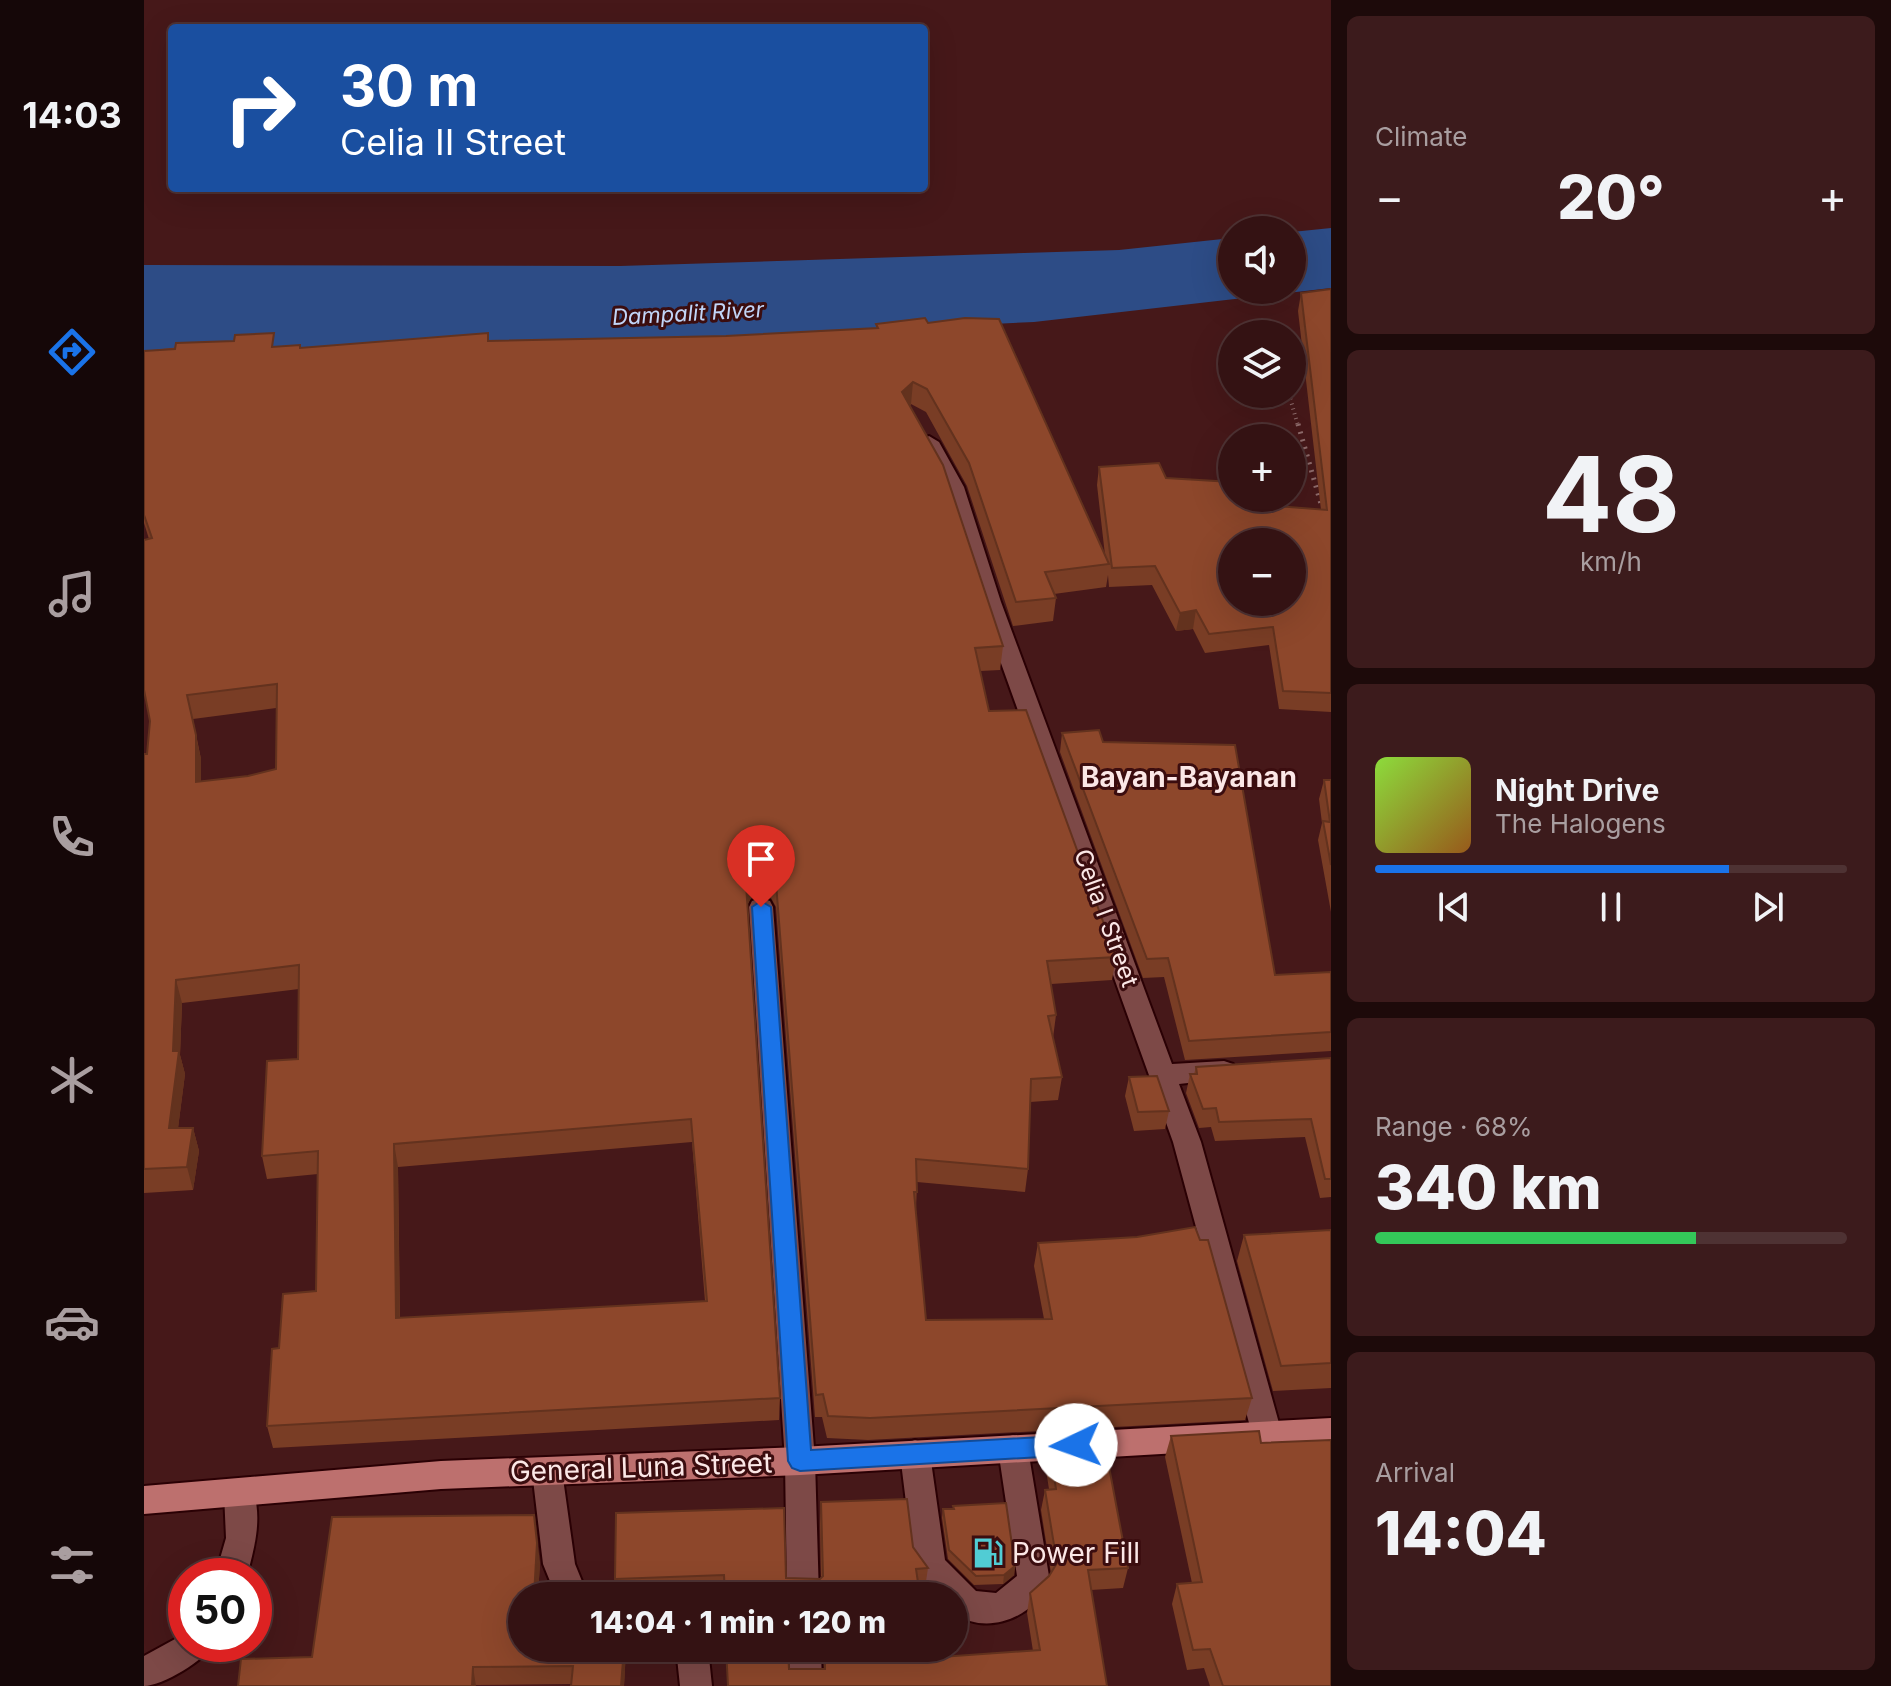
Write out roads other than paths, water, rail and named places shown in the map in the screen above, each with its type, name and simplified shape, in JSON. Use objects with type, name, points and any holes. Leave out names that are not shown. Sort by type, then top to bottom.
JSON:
[{"type":"main road","name":"General Luna Street","points":[[144,1500],[441,1475],[800,1461],[1331,1431]]},
{"type":"street","name":"Celia I Street","points":[[920,425],[954,487],[990,602],[1187,1142],[1267,1434]]},
{"type":"street","points":[[761,907],[800,1461],[803,1582]]},
{"type":"street","points":[[1163,1075],[1254,1069]]},
{"type":"street","points":[[915,1454],[930,1567],[968,1605],[1001,1609],[1034,1582],[1013,1449]]},
{"type":"street","points":[[547,1471],[559,1564],[566,1582]]},
{"type":"street","points":[[236,1558],[242,1538],[239,1493]]},
{"type":"street","points":[[144,1674],[168,1660]]},
{"type":"street","points":[[693,1662],[696,1686]]},
{"type":"street","points":[[805,1662],[806,1686]]},
{"type":"water","points":[[1331,228],[1331,288],[1306,291],[1306,231]]},
{"type":"water","name":"Dampalit River","points":[[1218,239],[1218,301],[1034,322],[144,365],[144,265],[620,266],[1119,250]]},
{"type":"place","name":"Power Fill","points":[[988,1553]]},
{"type":"district","name":"Bayan-Bayanan","points":[[1189,777]]}]
